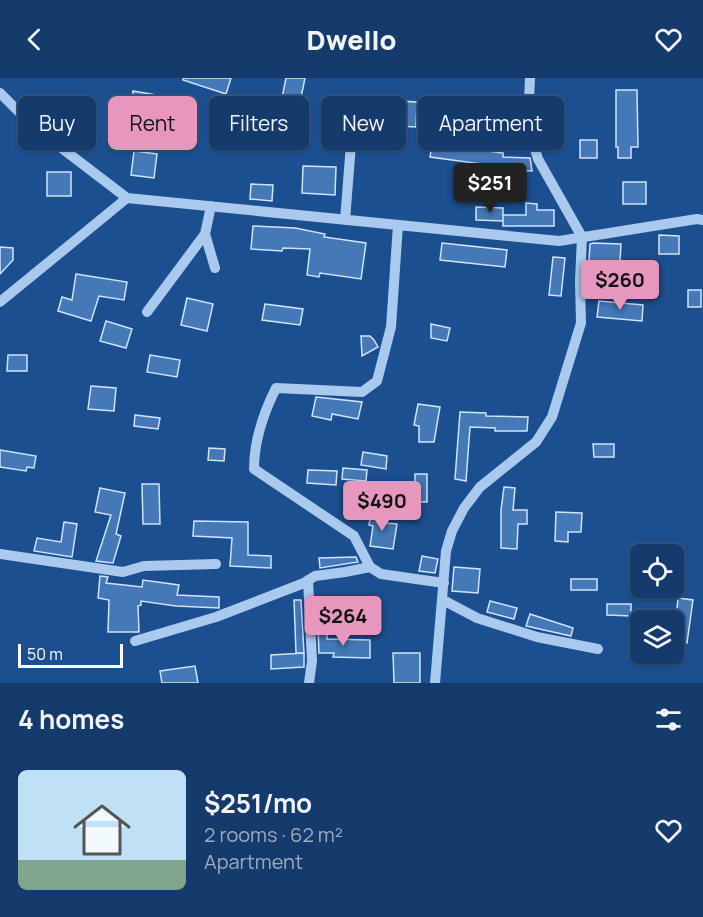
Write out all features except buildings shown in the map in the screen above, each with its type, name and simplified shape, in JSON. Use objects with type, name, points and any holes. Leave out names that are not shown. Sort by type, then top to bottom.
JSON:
[{"type":"street","points":[[435,683],[446,551],[452,531],[464,508],[480,487],[536,442],[552,417],[581,323],[582,237],[538,159],[528,125],[530,78]]},
{"type":"street","points":[[0,93],[34,127],[127,198],[559,241],[703,220]]},
{"type":"street","points":[[345,219],[350,150]]},
{"type":"street","points":[[0,302],[127,198]]},
{"type":"street","points":[[147,312],[205,234],[211,206]]},
{"type":"street","points":[[398,225],[391,327],[377,381],[362,392],[276,388],[264,412],[254,452],[254,468],[354,536],[370,567],[381,574],[444,583]]},
{"type":"street","points":[[205,234],[215,268]]},
{"type":"street","points":[[0,554],[123,572],[144,566],[216,564]]},
{"type":"street","points":[[135,641],[216,617],[315,576],[370,567]]},
{"type":"street","points":[[308,580],[312,661],[309,683]]},
{"type":"street","points":[[443,600],[477,618],[537,637],[598,649]]}]
